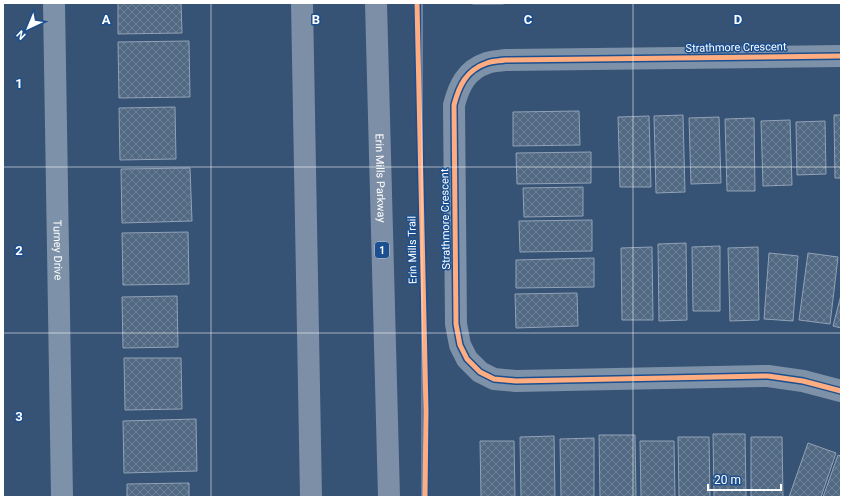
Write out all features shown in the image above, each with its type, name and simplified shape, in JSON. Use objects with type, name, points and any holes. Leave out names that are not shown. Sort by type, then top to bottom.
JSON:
[{"type":"main road","points":[[302,3],[311,497]]},
{"type":"main road","name":"Erin Mills Parkway","points":[[376,3],[389,497]]},
{"type":"street","name":"Turney Drive","points":[[54,3],[62,497]]},
{"type":"street","name":"Strathmore Crescent","points":[[841,56],[506,60],[488,62],[475,69],[464,79],[454,105],[456,324],[460,345],[467,359],[480,372],[494,379],[516,381],[768,376],[803,381],[841,392]]},
{"type":"building","points":[[118,3],[181,3],[182,33],[118,34]]},
{"type":"building","points":[[503,3],[503,4],[473,4]]},
{"type":"building","points":[[189,41],[190,97],[119,98],[118,42]]},
{"type":"building","points":[[175,107],[176,159],[120,160],[119,108]]},
{"type":"building","points":[[579,111],[580,145],[513,146],[513,112]]},
{"type":"building","points":[[683,115],[685,192],[656,193],[654,116]]},
{"type":"building","points":[[834,115],[841,115],[841,178],[835,178]]},
{"type":"building","points":[[649,116],[651,187],[620,187],[618,117]]},
{"type":"building","points":[[719,117],[721,183],[691,184],[689,118]]},
{"type":"building","points":[[754,118],[755,191],[727,191],[725,119]]},
{"type":"building","points":[[790,120],[792,185],[763,186],[761,121]]},
{"type":"building","points":[[825,121],[826,174],[797,175],[796,122]]},
{"type":"building","points":[[591,152],[591,183],[517,184],[516,153]]},
{"type":"building","points":[[190,168],[192,221],[122,223],[121,169]]},
{"type":"building","points":[[583,187],[583,216],[524,217],[523,188]]},
{"type":"building","points":[[592,220],[592,251],[520,252],[519,221]]},
{"type":"building","points":[[188,232],[189,284],[123,285],[122,233]]},
{"type":"building","points":[[686,243],[687,320],[659,321],[658,244]]},
{"type":"building","points":[[720,246],[720,311],[693,311],[692,247]]},
{"type":"building","points":[[652,247],[653,320],[622,320],[621,248]]},
{"type":"building","points":[[758,247],[759,320],[730,321],[728,248]]},
{"type":"building","points":[[769,253],[798,256],[793,321],[764,319]]},
{"type":"building","points":[[808,253],[838,257],[830,324],[799,320]]},
{"type":"building","points":[[594,258],[594,287],[516,288],[516,260]]},
{"type":"building","points":[[577,293],[578,326],[516,328],[515,294]]},
{"type":"building","points":[[841,295],[841,328],[833,326]]},
{"type":"building","points":[[177,296],[178,347],[123,348],[122,297]]},
{"type":"building","points":[[124,358],[181,358],[182,409],[125,410]]},
{"type":"building","points":[[196,419],[197,471],[124,473],[123,421]]},
{"type":"building","points":[[713,434],[745,434],[746,497],[714,497]]},
{"type":"building","points":[[599,435],[635,435],[636,497],[600,497]]},
{"type":"building","points":[[554,436],[555,497],[521,497],[520,437]]},
{"type":"building","points":[[678,437],[709,437],[710,497],[679,497]]},
{"type":"building","points":[[751,437],[782,437],[783,497],[751,497]]},
{"type":"building","points":[[594,438],[594,497],[561,497],[560,439]]},
{"type":"building","points":[[480,441],[514,441],[515,497],[481,497]]},
{"type":"building","points":[[640,441],[674,441],[675,497],[641,497]]},
{"type":"building","points":[[808,443],[836,453],[821,497],[789,497]]},
{"type":"building","points":[[838,455],[841,456],[841,497],[823,497]]},
{"type":"building","points":[[189,483],[189,497],[127,497],[127,484]]},
{"type":"cycle path","name":"Erin Mills Trail","points":[[417,3],[426,411],[425,497]]},
{"type":"cycle path","points":[[841,56],[496,61],[480,66],[469,74],[458,91],[454,105],[456,324],[460,345],[467,359],[480,372],[494,379],[516,381],[768,376],[803,381],[841,391]]}]
